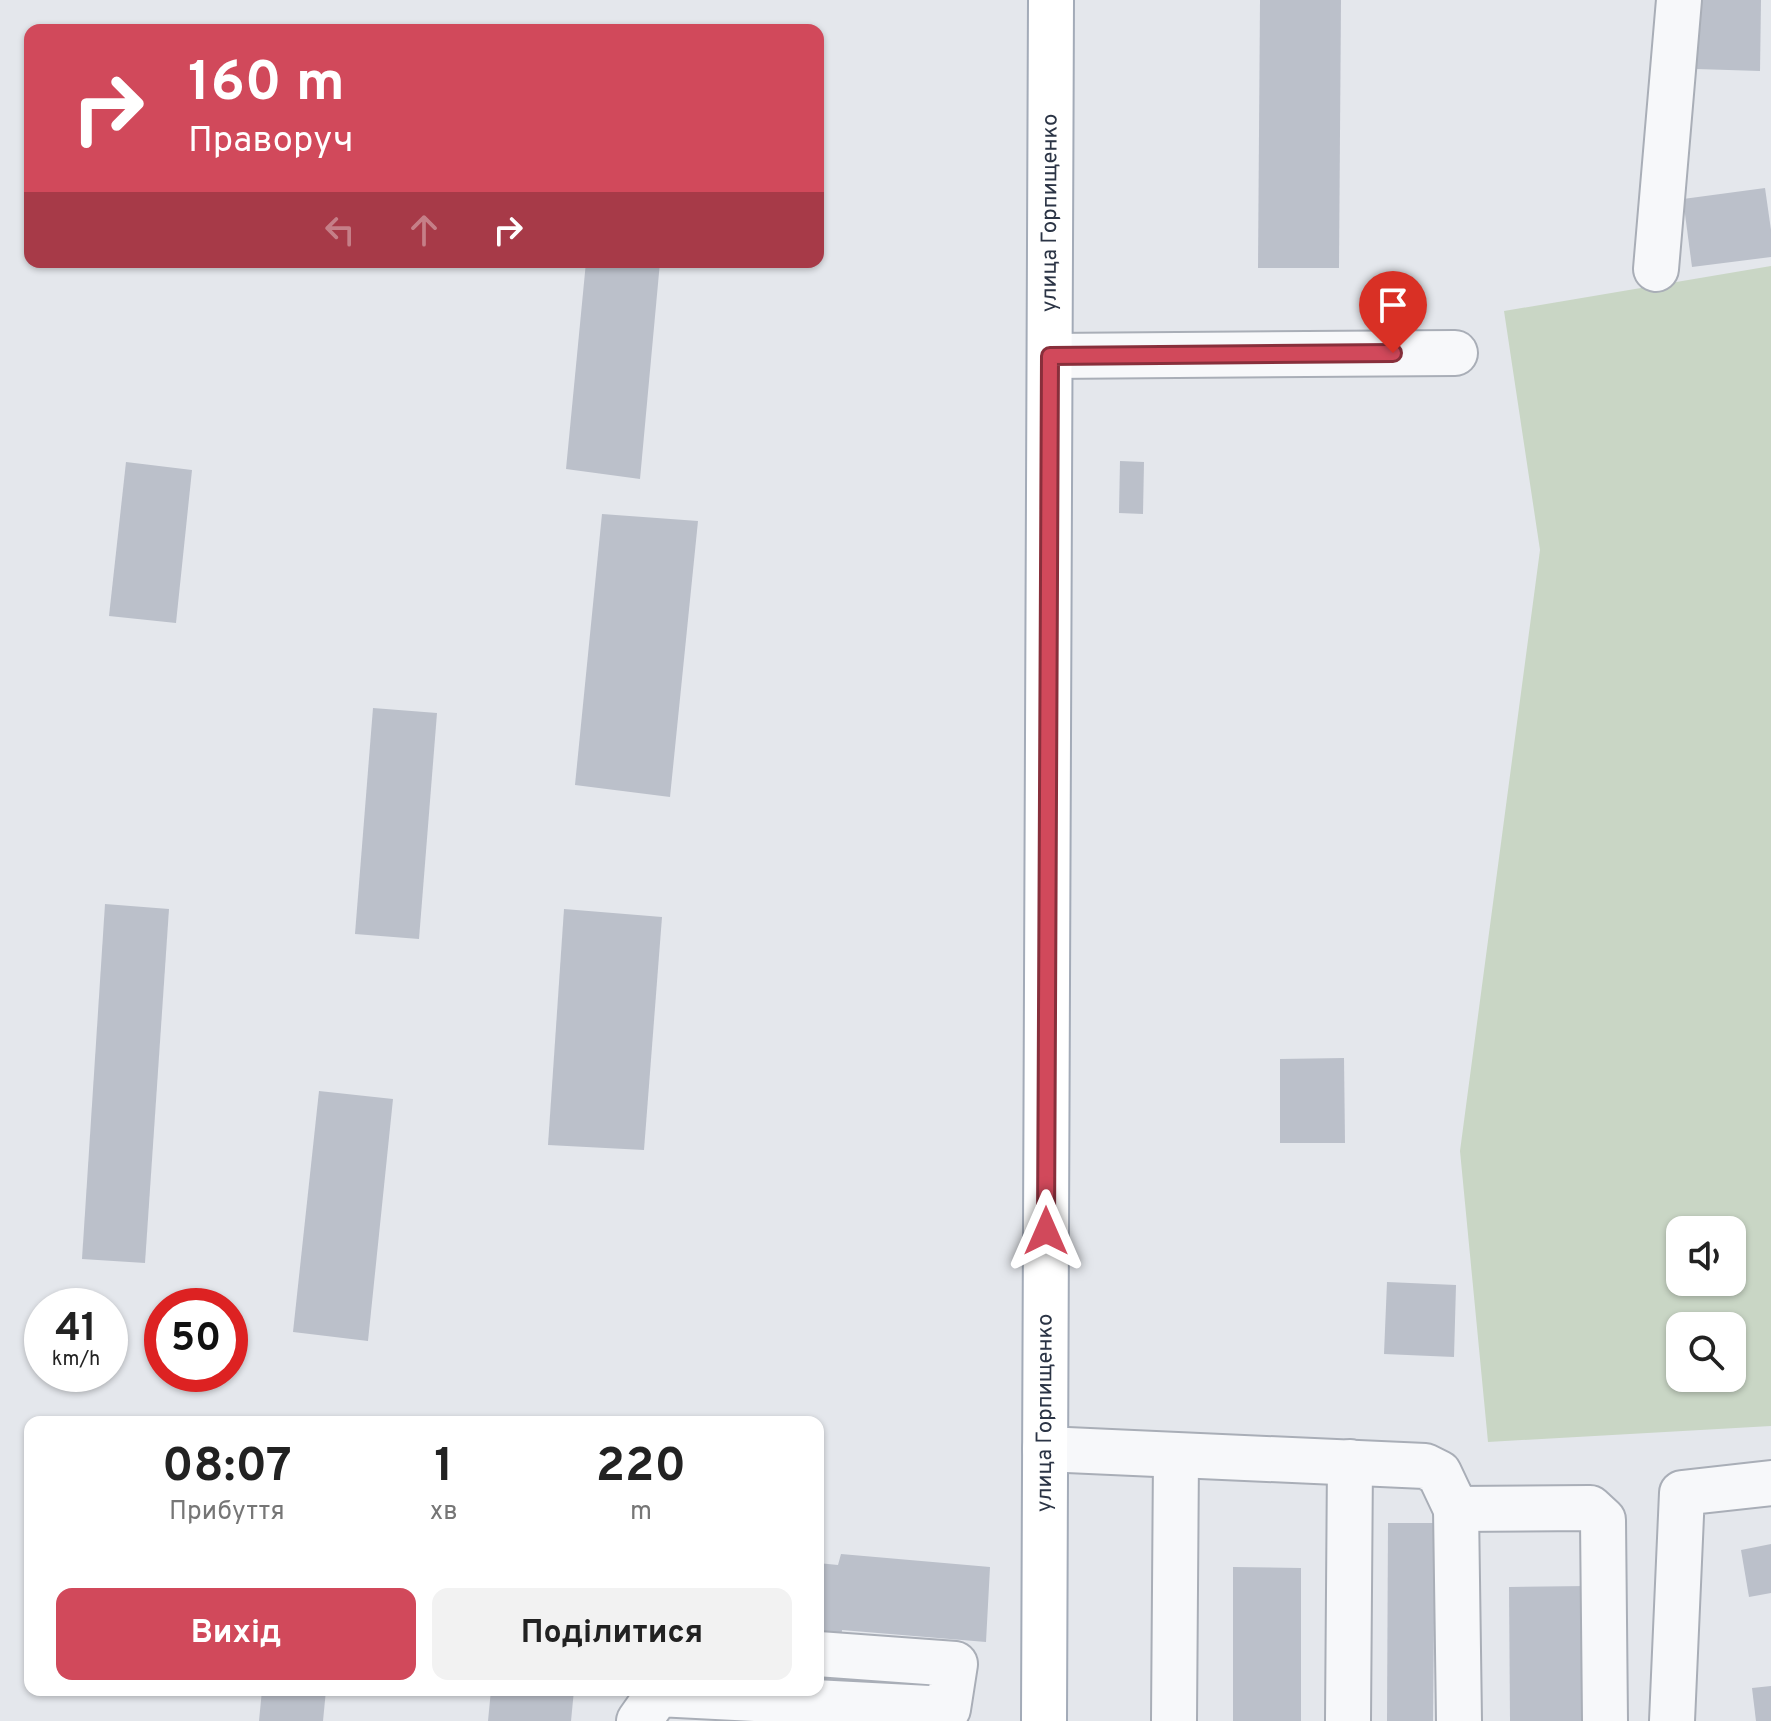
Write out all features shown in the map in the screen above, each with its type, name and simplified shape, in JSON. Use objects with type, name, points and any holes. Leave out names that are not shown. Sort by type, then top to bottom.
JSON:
[{"type":"main road","name":"улица Горпищенко","points":[[1044,1721],[1051,0]]},
{"type":"street","points":[[1656,269],[1679,0]]},
{"type":"street","points":[[1050,356],[1455,353]]},
{"type":"street","points":[[1045,1449],[1425,1466],[1439,1473],[1456,1509],[1459,1721]]},
{"type":"street","points":[[1174,1721],[1176,1457]]},
{"type":"street","points":[[1348,1721],[1350,1462]]},
{"type":"street","points":[[1672,1721],[1682,1493],[1771,1483]]},
{"type":"street","points":[[1456,1509],[1590,1508],[1603,1520],[1605,1721]]},
{"type":"street","points":[[697,1696],[948,1709],[955,1664],[824,1654]]},
{"type":"street","points":[[632,1721],[634,1696]]},
{"type":"street","points":[[639,1721],[657,1696]]},
{"type":"green space","points":[[1771,266],[1771,1426],[1488,1442],[1460,1151],[1540,550],[1504,311]]},
{"type":"building","points":[[1260,0],[1341,0],[1339,268],[1258,268]]},
{"type":"building","points":[[1698,0],[1761,0],[1760,71],[1696,69]]},
{"type":"building","points":[[1765,188],[1771,257],[1692,267],[1683,199]]},
{"type":"building","points":[[585,268],[659,268],[640,479],[566,469]]},
{"type":"building","points":[[1120,461],[1144,462],[1143,514],[1119,513]]},
{"type":"building","points":[[126,462],[192,470],[176,623],[109,616]]},
{"type":"building","points":[[602,514],[698,521],[670,797],[575,785]]},
{"type":"building","points":[[373,708],[437,713],[419,939],[355,934]]},
{"type":"building","points":[[105,904],[169,909],[145,1263],[82,1259]]},
{"type":"building","points":[[564,909],[662,917],[644,1150],[548,1145]]},
{"type":"building","points":[[1344,1058],[1345,1143],[1280,1143],[1280,1059]]},
{"type":"building","points":[[319,1091],[393,1099],[368,1341],[293,1332]]},
{"type":"building","points":[[1387,1282],[1456,1285],[1454,1357],[1384,1354]]},
{"type":"building","points":[[1388,1523],[1435,1523],[1433,1721],[1387,1721]]},
{"type":"building","points":[[1771,1544],[1771,1593],[1749,1597],[1741,1550]]},
{"type":"building","points":[[841,1554],[990,1567],[986,1642],[842,1630],[841,1642],[824,1641],[824,1564],[838,1565]]},
{"type":"building","points":[[1233,1567],[1301,1568],[1301,1721],[1233,1721]]},
{"type":"building","points":[[1587,1586],[1587,1721],[1510,1721],[1509,1587]]},
{"type":"building","points":[[1771,1686],[1771,1721],[1756,1721],[1752,1688]]},
{"type":"building","points":[[261,1696],[325,1696],[323,1721],[259,1721]]},
{"type":"building","points":[[490,1696],[573,1696],[571,1721],[488,1721]]},
{"type":"route","points":[[1046,1231],[1050,356],[1393,353]]}]
